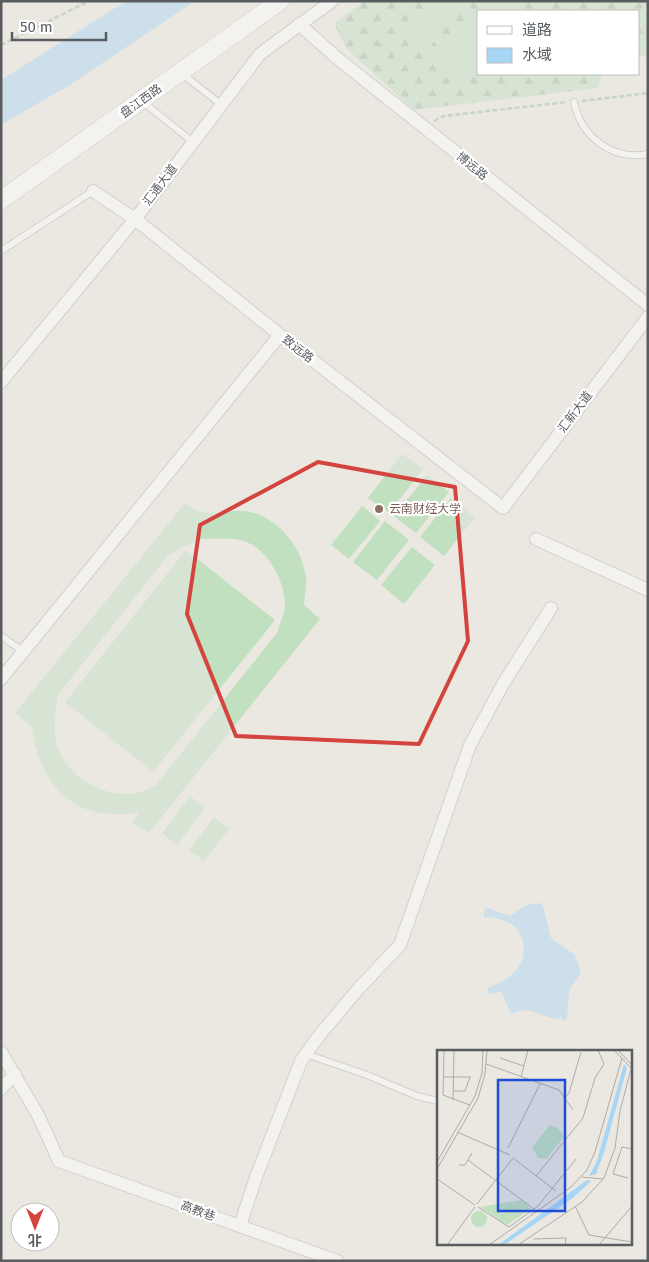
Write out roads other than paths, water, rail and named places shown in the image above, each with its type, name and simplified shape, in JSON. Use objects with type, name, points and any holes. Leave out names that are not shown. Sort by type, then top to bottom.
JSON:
[{"type":"street","name":"盘江西路","points":[[1,200],[280,1]]},
{"type":"street","name":"汇通大道","points":[[1,382],[134,219],[260,54],[332,1]]},
{"type":"street","name":"博远路","points":[[299,24],[321,46],[648,305]]},
{"type":"street","name":"致远路","points":[[93,191],[134,219],[503,508]]},
{"type":"street","name":"汇新大道","points":[[503,508],[648,317]]},
{"type":"street","points":[[1,680],[280,335]]},
{"type":"street","points":[[536,539],[648,590]]},
{"type":"street","points":[[240,1226],[256,1177],[301,1061],[359,988],[400,945],[470,745],[503,684],[551,608]]},
{"type":"street","points":[[1,1052],[15,1074],[1,1089]]},
{"type":"street","name":"高教巷","points":[[15,1074],[38,1115],[59,1161],[337,1261]]},
{"type":"lane","points":[[181,73],[222,105]]},
{"type":"lane","points":[[142,101],[193,142]]},
{"type":"lane","points":[[574,102],[576,114],[586,132],[603,146],[623,154],[648,154]]},
{"type":"lane","points":[[1,251],[93,191]]},
{"type":"lane","points":[[1,636],[24,652]]},
{"type":"lane","points":[[306,1054],[367,1075],[417,1096],[437,1101]]},
{"type":"water","points":[[126,1],[195,1],[73,83],[1,125],[1,80]]},
{"type":"water","points":[[540,903],[543,906],[551,938],[575,955],[581,973],[569,991],[567,1019],[564,1021],[561,1017],[548,1017],[528,1010],[511,1014],[501,992],[488,994],[488,988],[507,978],[517,969],[524,953],[524,947],[521,936],[514,926],[500,919],[484,917],[485,907],[510,916],[526,905]]},
{"type":"place","name":"云南财经大学","points":[[379,509]]}]
